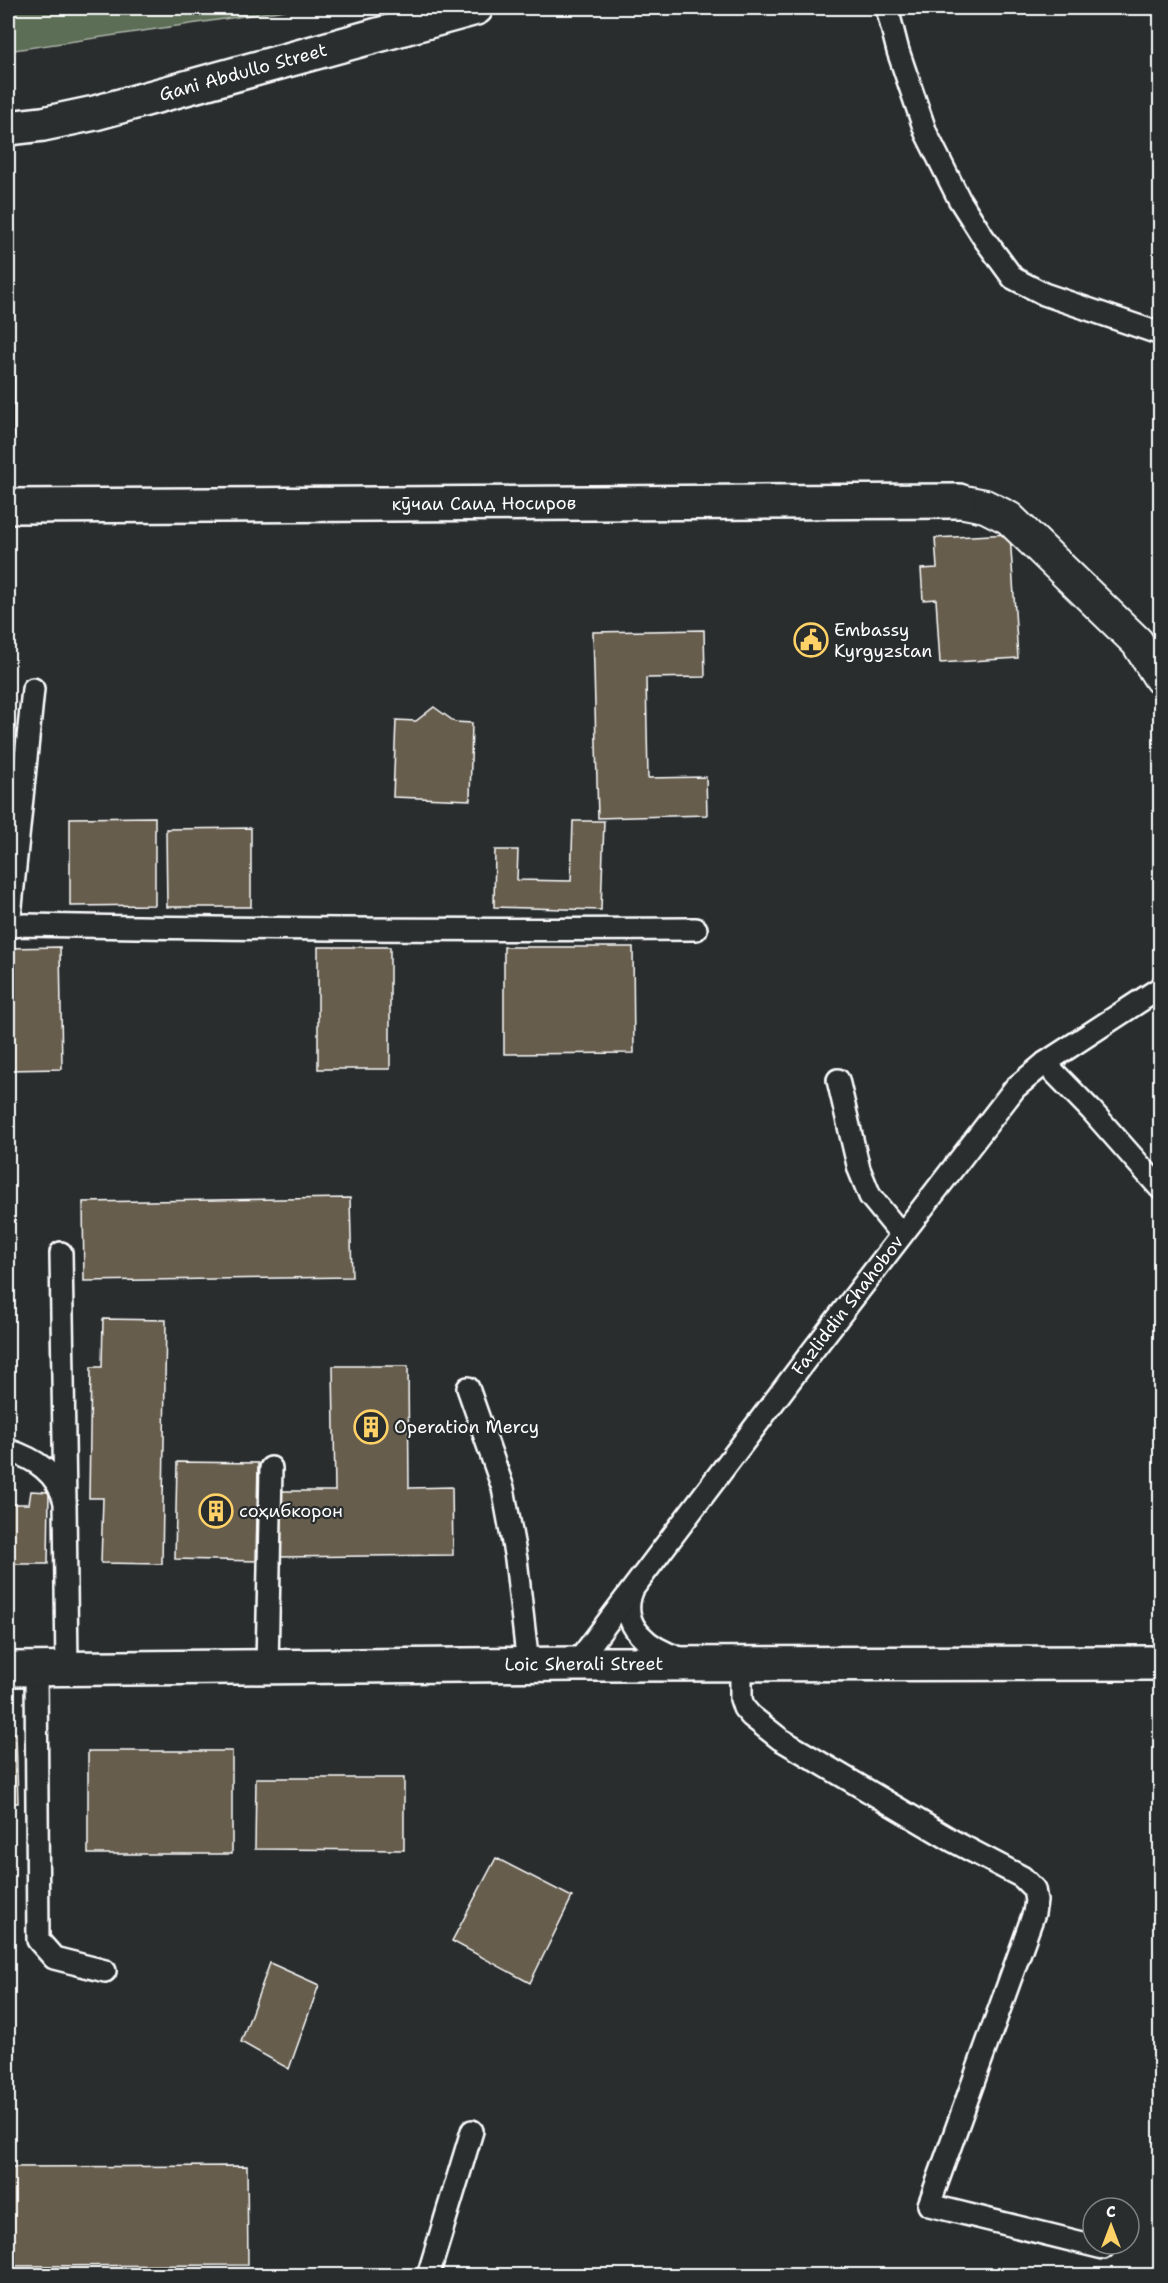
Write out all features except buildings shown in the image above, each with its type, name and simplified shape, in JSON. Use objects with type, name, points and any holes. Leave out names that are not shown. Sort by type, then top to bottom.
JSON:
[{"type":"street","name":"Gani Abdullo Street","points":[[8,128],[43,124],[95,113],[476,8]]},
{"type":"street","name":"кӯчаи Саид Носиров","points":[[8,506],[959,501]]},
{"type":"street","points":[[959,501],[985,506],[1010,518],[1137,642],[1161,678]]},
{"type":"street","name":"Loic Sherali Street","points":[[37,1669],[697,1663],[1161,1663]]},
{"type":"lane","points":[[887,8],[898,51],[926,134],[959,199],[1013,278],[1044,294],[1158,333]]},
{"type":"lane","points":[[33,689],[8,926],[455,930],[696,929]]},
{"type":"lane","name":"Fazliddin Shahobov","points":[[576,1664],[901,1234],[1015,1088],[1045,1063],[1161,988]]},
{"type":"lane","points":[[1045,1063],[1092,1111],[1161,1188]]},
{"type":"lane","points":[[838,1080],[859,1169],[870,1196],[901,1234]]},
{"type":"lane","points":[[61,1253],[65,1502],[37,1669],[38,1940],[54,1958],[105,1971]]},
{"type":"lane","points":[[468,1388],[503,1488],[516,1559],[528,1665]]},
{"type":"lane","points":[[8,1450],[36,1462],[50,1474],[61,1488],[65,1502]]},
{"type":"lane","points":[[267,1667],[271,1468]]},
{"type":"lane","points":[[634,1588],[628,1602],[631,1618],[640,1634],[650,1645],[662,1652],[697,1663]]},
{"type":"lane","points":[[741,1664],[741,1699],[744,1708],[780,1739],[953,1841],[1022,1878],[1034,1888],[1036,1901],[1034,1913],[929,2205],[1081,2243]]},
{"type":"lane","points":[[428,2276],[472,2131]]},
{"type":"green space","points":[[8,8],[299,8],[8,51]]},
{"type":"place","name":"Embassy Kyrgyzstan","points":[[811,640]]},
{"type":"place","name":"Operation Mercy","points":[[371,1427]]},
{"type":"place","name":"соҳибкорон","points":[[216,1511]]}]
